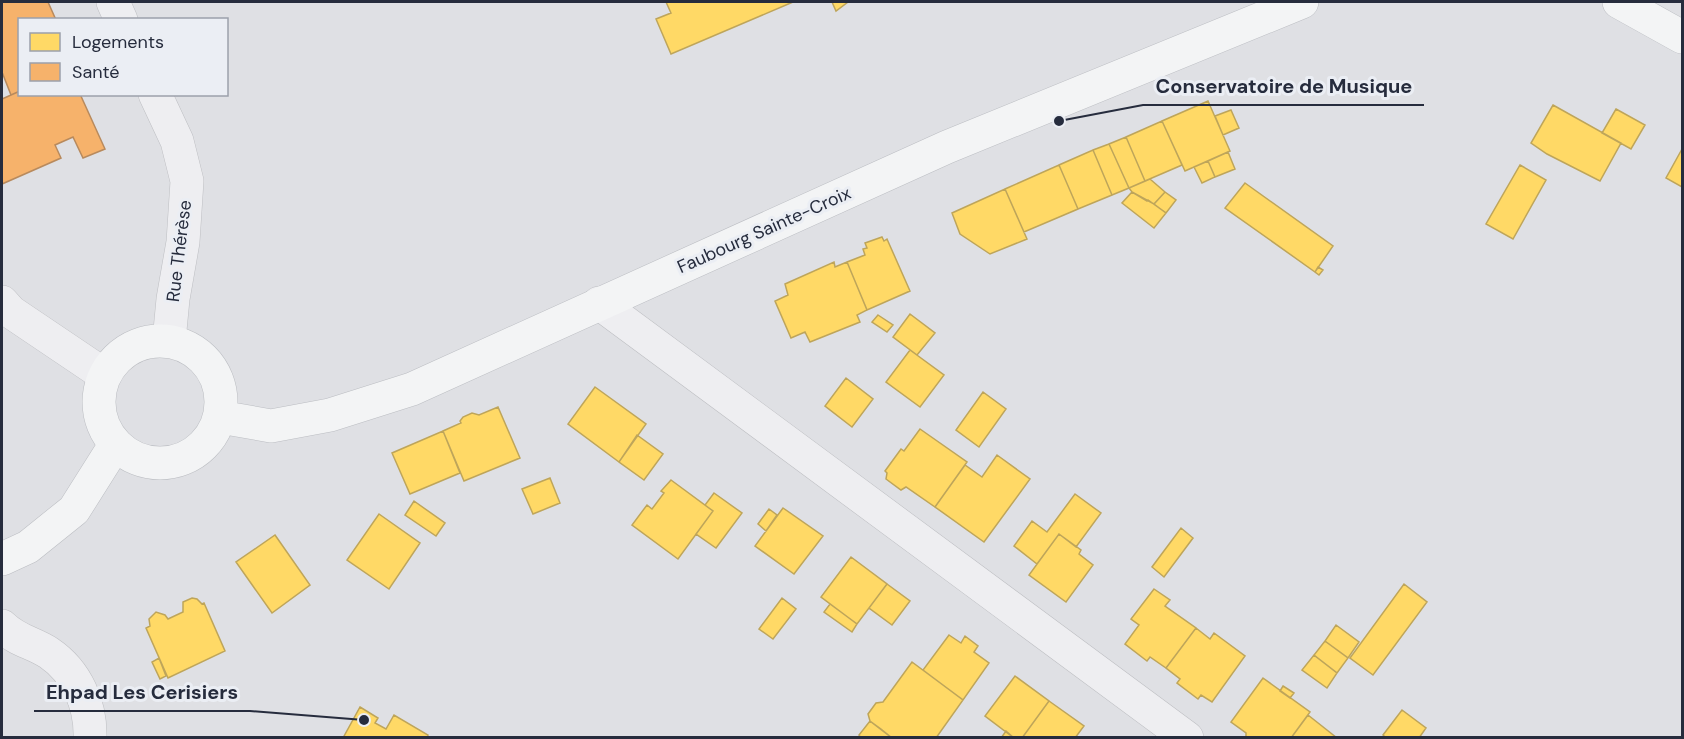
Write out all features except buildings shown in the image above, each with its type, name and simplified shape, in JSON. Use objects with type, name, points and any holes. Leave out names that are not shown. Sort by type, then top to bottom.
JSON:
[{"type":"main road","name":"Faubourg Sainte-Croix","points":[[220,417],[271,426],[330,415],[412,389],[947,147],[1302,2]]},
{"type":"main road","points":[[1619,2],[1683,37]]},
{"type":"main road","points":[[147,341],[169,341],[194,350],[212,368],[221,392],[220,417],[214,433],[190,456],[175,462],[159,464],[143,462],[127,455],[115,445],[103,426],[98,405],[104,374],[127,349],[147,341]]},
{"type":"main road","points":[[2,559],[28,548],[74,510],[115,445]]},
{"type":"street","points":[[113,2],[120,18]]},
{"type":"street","name":"Rue Thérèse","points":[[156,96],[177,141],[187,181],[183,242],[173,299],[169,341]]},
{"type":"street","points":[[599,303],[1168,732]]},
{"type":"street","points":[[6,307],[104,374]]},
{"type":"street","points":[[2,626],[12,636],[49,653],[67,669],[81,690],[90,721],[90,738]]},
{"type":"place","name":"Conservatoire de Musique","points":[[1059,121]]},
{"type":"place","name":"Ehpad Les Cerisiers","points":[[364,720]]}]
